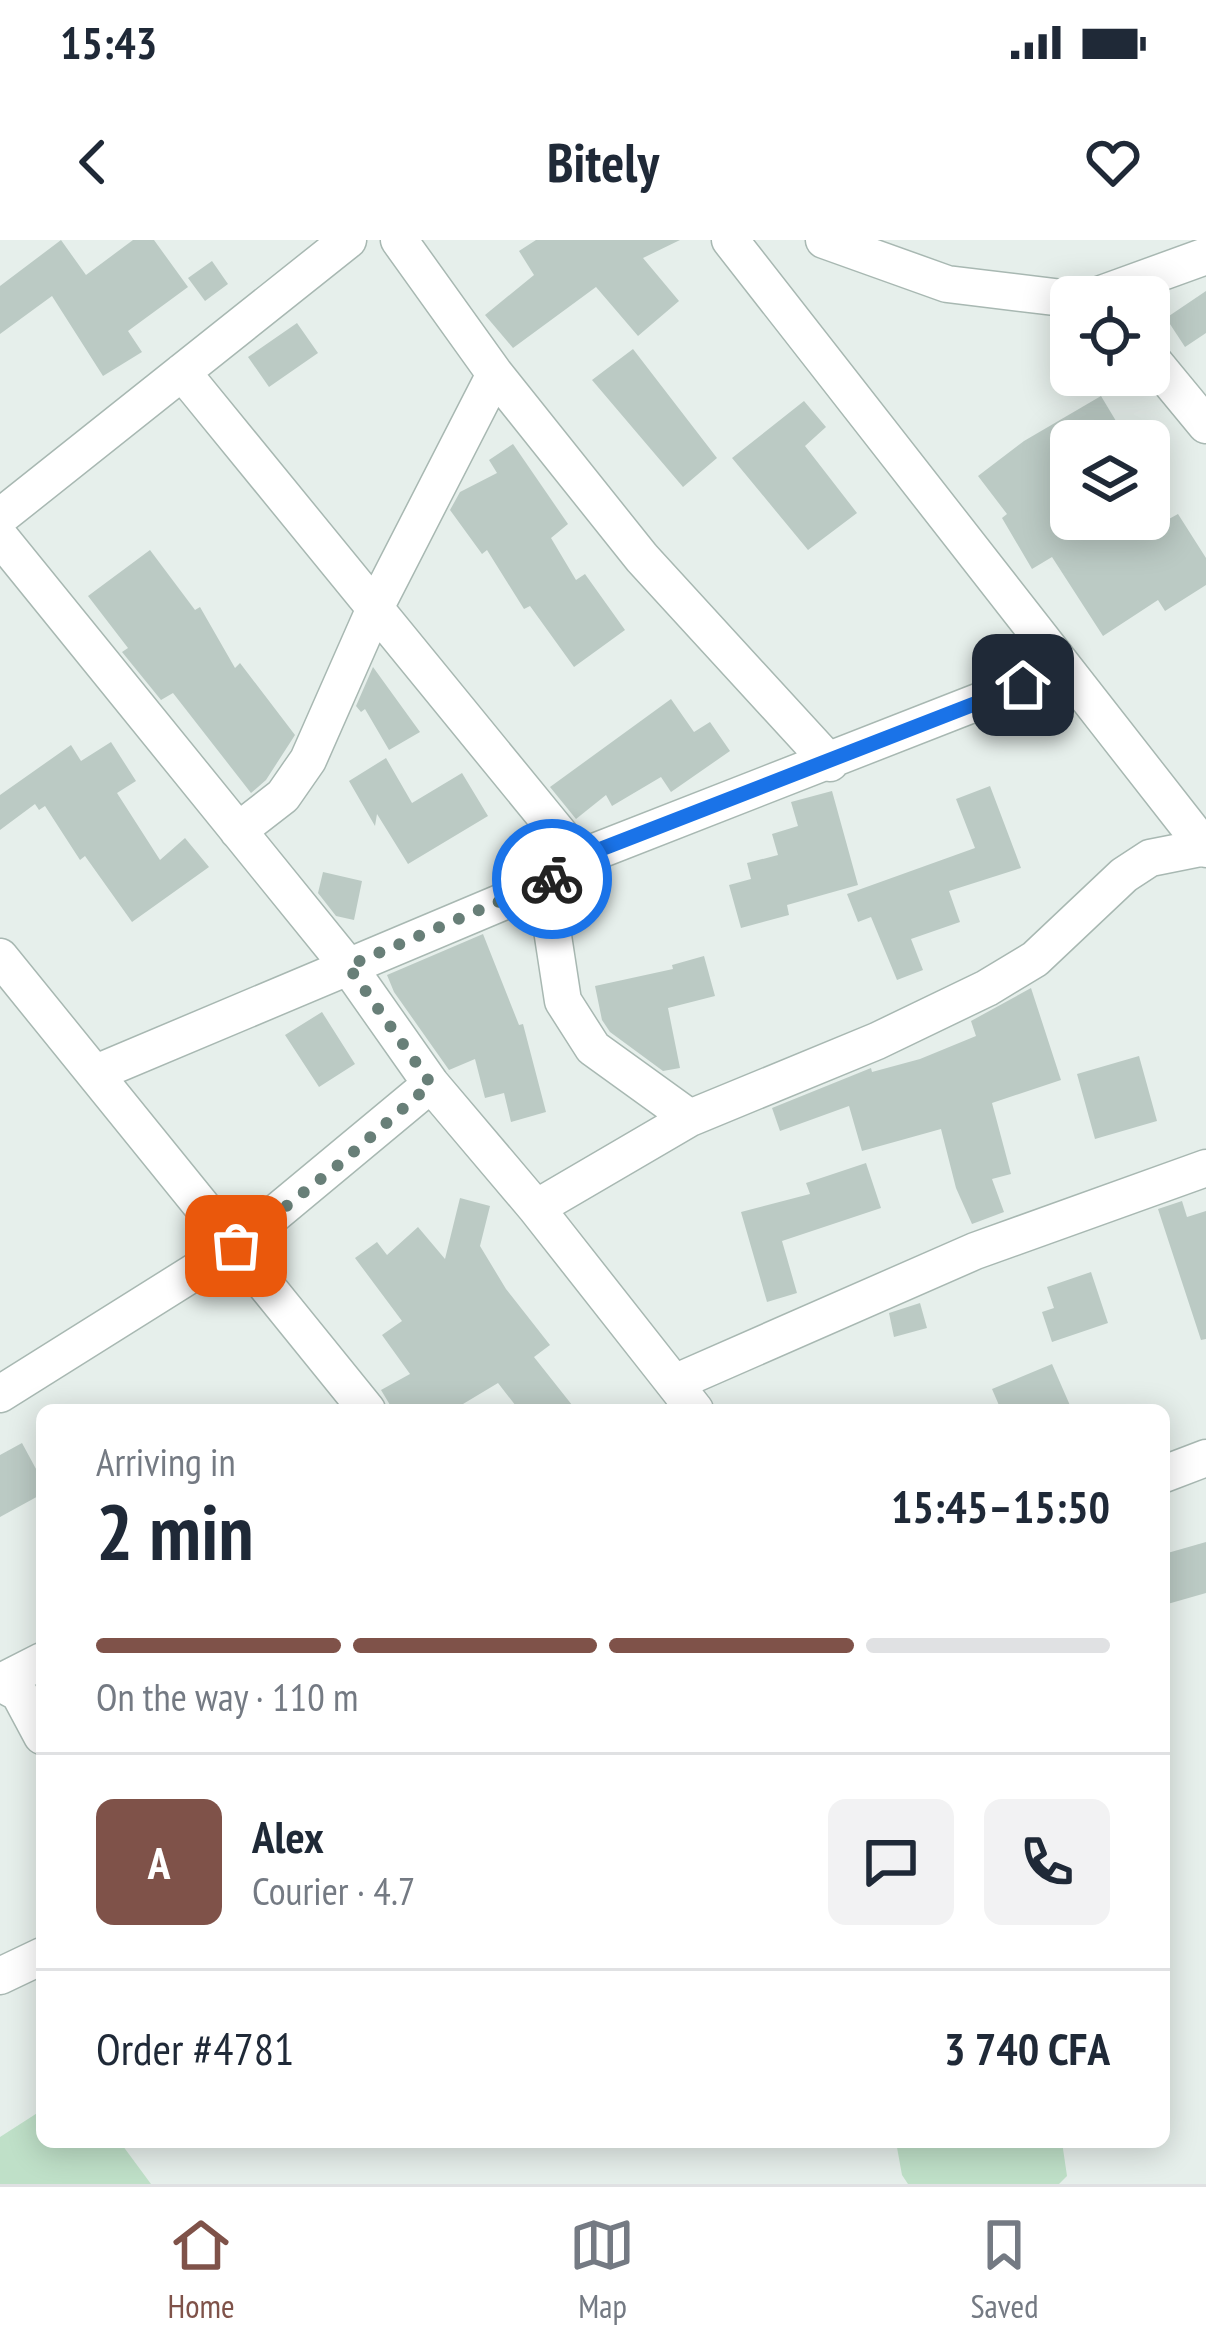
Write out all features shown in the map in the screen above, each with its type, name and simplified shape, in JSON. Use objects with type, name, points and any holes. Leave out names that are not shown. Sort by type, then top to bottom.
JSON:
[{"type":"street","points":[[0,517],[348,240]]},
{"type":"street","points":[[399,240],[495,374],[642,558],[830,764]]},
{"type":"street","points":[[536,1208],[690,1118],[877,1041],[987,988],[1035,959],[1124,874],[1150,858],[1205,848],[730,240]]},
{"type":"street","points":[[824,240],[947,284],[1050,296]]},
{"type":"street","points":[[1151,276],[1206,256]]},
{"type":"street","points":[[182,372],[578,858]]},
{"type":"street","points":[[238,831],[283,796],[308,760],[375,608],[495,374]]},
{"type":"street","points":[[1170,381],[1206,425]]},
{"type":"street","points":[[0,537],[348,966],[431,1084],[685,1397],[975,1251],[1206,1168]]},
{"type":"street","points":[[96,1073],[545,884],[578,858],[830,764],[1062,669]]},
{"type":"street","points":[[545,884],[563,1001],[592,1048],[690,1118]]},
{"type":"street","points":[[0,957],[362,1404]]},
{"type":"street","points":[[0,1394],[236,1246],[431,1084]]},
{"type":"street","points":[[1170,1472],[1206,1458]]},
{"type":"street","points":[[0,1682],[36,1664]]},
{"type":"street","points":[[0,1682],[19,1693],[36,1725]]},
{"type":"street","points":[[0,1976],[36,1960]]},
{"type":"green space","points":[[36,2114],[36,2148],[124,2148],[151,2184],[0,2184],[0,2137]]},
{"type":"green space","points":[[897,2148],[1063,2148],[1067,2176],[1059,2184],[908,2184]]},
{"type":"building","points":[[61,240],[86,275],[133,240],[154,240],[188,287],[128,331],[142,352],[103,376],[52,296],[0,334],[0,286]]},
{"type":"building","points":[[536,240],[680,240],[643,258],[679,301],[638,336],[596,287],[513,348],[485,315],[534,275],[519,251]]},
{"type":"building","points":[[212,261],[228,284],[205,301],[188,278]]},
{"type":"building","points":[[1206,291],[1206,333],[1185,347],[1170,324],[1170,315]]},
{"type":"building","points":[[297,323],[318,353],[269,387],[248,357]]},
{"type":"building","points":[[633,349],[717,458],[683,487],[592,380]]},
{"type":"building","points":[[1101,396],[1115,420],[1060,420]]},
{"type":"building","points":[[804,401],[826,427],[805,446],[857,513],[808,550],[732,458]]},
{"type":"building","points":[[1050,426],[1050,540],[1170,540],[1170,518],[1178,514],[1206,558],[1206,585],[1165,611],[1158,600],[1103,636],[1052,557],[1032,569],[1002,518],[1007,514],[978,476]]},
{"type":"building","points":[[513,444],[568,524],[551,538],[576,580],[585,574],[625,630],[574,667],[530,606],[524,609],[487,550],[482,554],[450,510],[460,492],[497,473],[489,460]]},
{"type":"building","points":[[150,550],[195,610],[200,607],[235,668],[240,663],[295,735],[266,780],[251,793],[173,693],[161,700],[122,652],[128,648],[88,596]]},
{"type":"building","points":[[373,667],[420,732],[389,750],[365,709],[361,712],[356,706]]},
{"type":"building","points":[[671,699],[694,732],[710,722],[730,751],[671,792],[661,777],[612,806],[606,795],[576,819],[550,787]]},
{"type":"building","points":[[111,742],[136,781],[117,793],[160,860],[185,838],[209,867],[132,922],[85,856],[80,860],[45,806],[39,810],[35,804],[0,830],[0,795],[71,745],[81,761]]},
{"type":"building","points":[[386,758],[412,803],[462,773],[488,816],[408,864],[377,814],[375,826],[349,781]]},
{"type":"building","points":[[990,786],[1021,868],[949,891],[960,922],[911,939],[923,970],[897,980],[871,917],[858,922],[847,894],[975,848],[956,799]]},
{"type":"building","points":[[832,791],[858,885],[787,905],[789,915],[741,928],[729,885],[751,879],[747,863],[778,855],[772,834],[798,826],[791,802]]},
{"type":"building","points":[[323,872],[362,881],[354,920],[336,916],[318,893]]},
{"type":"building","points":[[483,934],[519,1025],[523,1024],[546,1112],[511,1122],[504,1093],[485,1098],[475,1059],[449,1070],[387,975]]},
{"type":"building","points":[[704,956],[715,996],[668,1008],[680,1068],[663,1071],[610,1032],[602,1020],[595,986],[673,969],[672,965]]},
{"type":"building","points":[[1031,988],[1061,1080],[992,1103],[1011,1174],[992,1179],[1004,1212],[972,1224],[956,1188],[941,1129],[862,1151],[849,1106],[780,1131],[772,1108],[871,1068],[872,1072],[920,1059],[976,1036],[971,1021]]},
{"type":"building","points":[[322,1012],[355,1064],[319,1087],[285,1035]]},
{"type":"building","points":[[1139,1056],[1157,1121],[1095,1139],[1077,1074]]},
{"type":"building","points":[[866,1163],[881,1208],[782,1241],[797,1293],[767,1302],[741,1212],[810,1194],[806,1183]]},
{"type":"building","points":[[460,1198],[490,1206],[480,1246],[550,1345],[534,1357],[571,1404],[514,1404],[498,1383],[463,1404],[389,1404],[381,1390],[410,1374],[382,1335],[402,1321],[355,1258],[377,1242],[387,1255],[418,1227],[445,1259]]},
{"type":"building","points":[[1182,1201],[1187,1217],[1206,1211],[1206,1339],[1201,1340],[1158,1209]]},
{"type":"building","points":[[1091,1272],[1108,1323],[1052,1342],[1042,1312],[1054,1308],[1047,1287]]},
{"type":"building","points":[[920,1303],[927,1328],[894,1337],[889,1313]]},
{"type":"building","points":[[1052,1364],[1069,1404],[998,1404],[992,1389]]},
{"type":"building","points":[[22,1443],[36,1469],[36,1497],[0,1517],[0,1455]]},
{"type":"building","points":[[1206,1542],[1206,1593],[1170,1603],[1170,1552]]},
{"type":"way so far","points":[[236,1246],[431,1084],[348,966],[552,879]]},
{"type":"route","points":[[552,879],[578,858],[830,764],[1023,685]]}]
